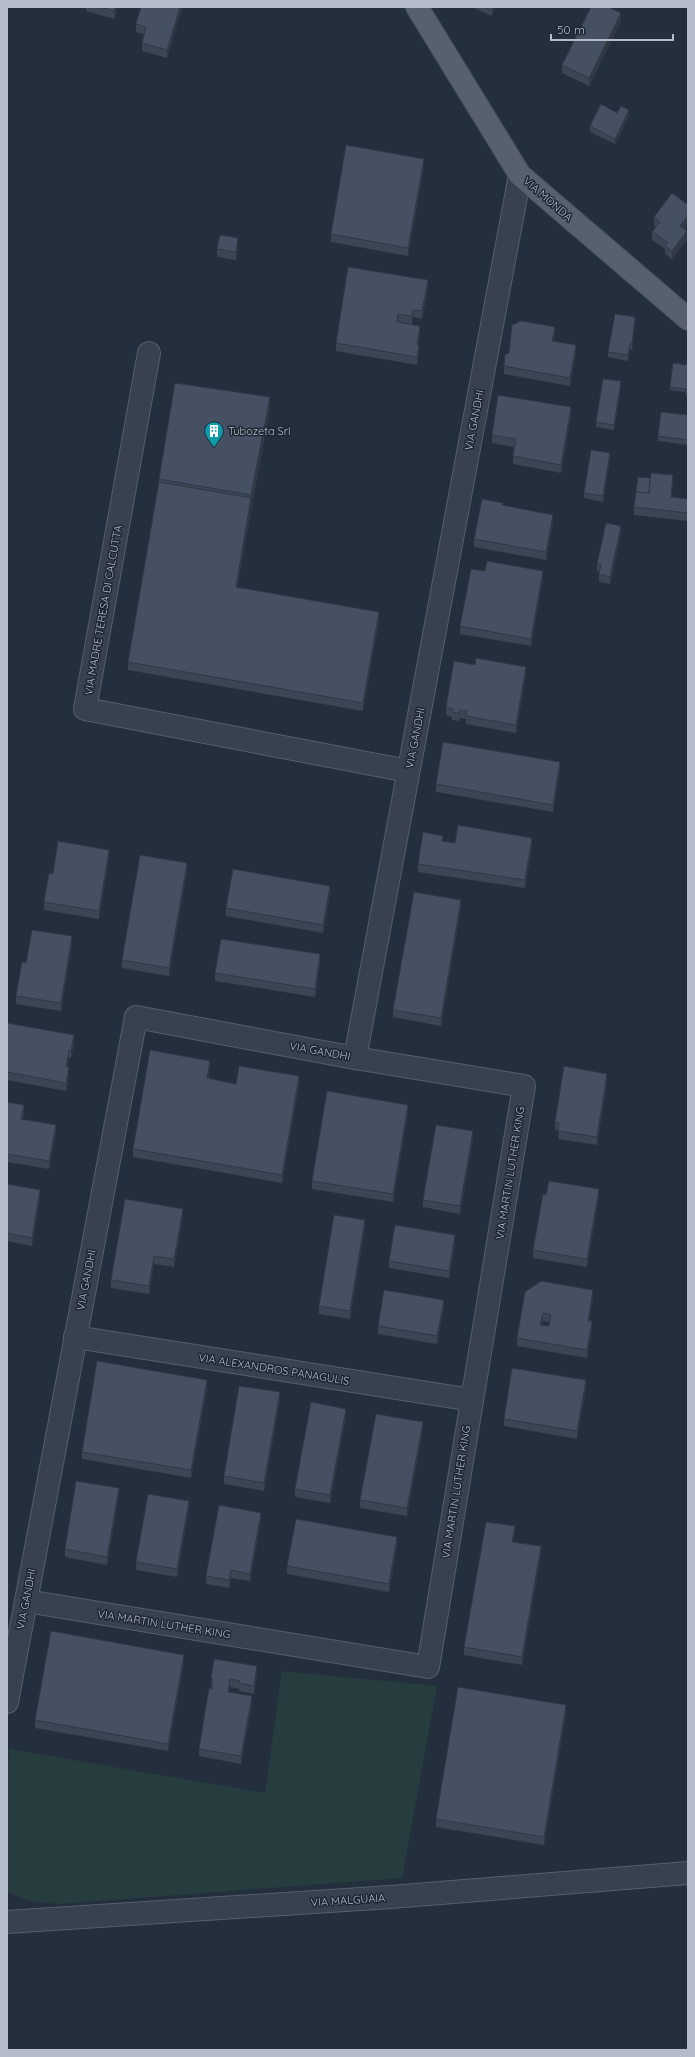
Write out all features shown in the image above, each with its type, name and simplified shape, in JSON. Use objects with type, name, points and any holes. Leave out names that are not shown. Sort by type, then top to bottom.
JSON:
[{"type":"main road","name":"VIA MONDA","points":[[419,9],[520,175],[688,319]]},
{"type":"street","name":"VIA GANDHI","points":[[7,1702],[136,1017],[355,1058],[520,175]]},
{"type":"street","name":"VIA MADRE TERESA DI CALCUTTA","points":[[149,353],[85,709],[408,771]]},
{"type":"street","name":"VIA MARTIN LUTHER KING","points":[[26,1601],[428,1667],[524,1086],[355,1058]]},
{"type":"street","name":"VIA ALEXANDROS PANAGULIS","points":[[75,1337],[472,1400]]},
{"type":"street","name":"VIA MALGUAIA","points":[[7,1922],[391,1897],[688,1873]]},
{"type":"green space","points":[[282,1671],[437,1686],[402,1878],[58,1904],[28,1901],[7,1891],[7,1764],[10,1749],[265,1793]]},
{"type":"building","points":[[100,7],[115,7],[114,11]]},
{"type":"building","points":[[141,7],[180,7],[167,50],[142,43],[146,27],[136,24]]},
{"type":"building","points":[[484,7],[493,7],[492,10]]},
{"type":"building","points":[[591,7],[608,7],[621,13],[589,78],[562,65]]},
{"type":"building","points":[[601,104],[617,113],[621,106],[629,110],[615,139],[590,126]]},
{"type":"building","points":[[346,145],[424,159],[408,248],[331,234]]},
{"type":"building","points":[[672,193],[688,205],[688,215],[680,226],[687,231],[672,251],[665,246],[668,243],[652,232],[660,222],[654,217]]},
{"type":"building","points":[[220,235],[238,238],[236,252],[217,249]]},
{"type":"building","points":[[348,267],[428,280],[422,311],[413,310],[412,316],[398,314],[397,322],[420,326],[417,357],[336,343]]},
{"type":"building","points":[[615,314],[635,317],[632,344],[630,344],[628,355],[608,352]]},
{"type":"building","points":[[521,321],[555,327],[552,341],[576,345],[570,378],[504,366],[505,355],[509,353],[512,325]]},
{"type":"building","points":[[673,363],[688,365],[688,393],[685,393],[686,389],[670,387]]},
{"type":"building","points":[[603,379],[621,381],[614,425],[596,422]]},
{"type":"building","name":"Tubozeta Srl","points":[[175,383],[270,397],[251,495],[159,479]]},
{"type":"building","points":[[498,395],[571,407],[561,465],[513,456],[516,439],[492,435]]},
{"type":"building","points":[[661,412],[688,415],[688,440],[658,436]]},
{"type":"building","points":[[591,450],[610,453],[603,496],[584,493]]},
{"type":"building","points":[[651,473],[673,475],[671,497],[688,499],[688,513],[634,507],[636,492],[649,493]]},
{"type":"building","points":[[638,477],[650,478],[649,493],[636,492]]},
{"type":"building","points":[[159,482],[251,498],[236,587],[379,612],[363,703],[128,662]]},
{"type":"building","points":[[482,499],[503,503],[502,505],[553,515],[546,552],[474,539]]},
{"type":"building","points":[[606,523],[621,526],[610,577],[599,574],[601,564],[597,564]]},
{"type":"building","points":[[487,561],[543,571],[531,639],[460,626],[471,569],[485,571]]},
{"type":"building","points":[[476,658],[526,667],[516,725],[466,716],[467,711],[460,710],[459,713],[452,712],[453,709],[446,707],[454,661],[475,665]]},
{"type":"building","points":[[443,742],[560,762],[553,805],[436,784]]},
{"type":"building","points":[[458,825],[532,838],[525,880],[418,864],[423,832],[443,836],[442,841],[455,843]]},
{"type":"building","points":[[58,841],[109,850],[99,911],[44,902],[49,873],[53,874]]},
{"type":"building","points":[[140,855],[187,863],[169,968],[122,960]]},
{"type":"building","points":[[233,869],[330,886],[323,925],[226,908]]},
{"type":"building","points":[[414,892],[461,900],[441,1018],[393,1010]]},
{"type":"building","points":[[32,930],[72,936],[61,1003],[16,996],[22,962],[26,963]]},
{"type":"building","points":[[221,939],[320,954],[315,989],[215,973]]},
{"type":"building","points":[[7,1023],[74,1035],[71,1051],[69,1050],[66,1067],[69,1067],[66,1083],[7,1072]]},
{"type":"building","points":[[150,1050],[210,1061],[207,1078],[236,1084],[239,1066],[299,1076],[282,1175],[133,1149]]},
{"type":"building","points":[[564,1066],[607,1074],[597,1137],[558,1131],[559,1123],[555,1122]]},
{"type":"building","points":[[327,1091],[408,1105],[393,1194],[312,1181]]},
{"type":"building","points":[[7,1102],[24,1105],[21,1119],[56,1125],[49,1161],[7,1154]]},
{"type":"building","points":[[436,1125],[473,1131],[460,1206],[423,1200]]},
{"type":"building","points":[[549,1181],[599,1189],[587,1259],[533,1250],[543,1194],[546,1195]]},
{"type":"building","points":[[7,1184],[40,1190],[32,1238],[7,1233]]},
{"type":"building","points":[[125,1199],[183,1209],[174,1259],[154,1256],[149,1286],[111,1280]]},
{"type":"building","points":[[334,1215],[365,1220],[350,1311],[319,1306]]},
{"type":"building","points":[[395,1225],[455,1235],[449,1271],[389,1261]]},
{"type":"building","points":[[541,1281],[593,1290],[588,1321],[592,1321],[587,1350],[517,1338],[525,1292]],"holes":[[[543,1313],[551,1315],[549,1326],[540,1325]]]},
{"type":"building","points":[[384,1290],[444,1300],[437,1336],[378,1326]]},
{"type":"building","points":[[97,1361],[207,1380],[191,1470],[82,1452]]},
{"type":"building","points":[[512,1368],[586,1380],[577,1431],[504,1419]]},
{"type":"building","points":[[239,1386],[280,1392],[264,1483],[224,1476]]},
{"type":"building","points":[[311,1402],[346,1409],[330,1495],[295,1489]]},
{"type":"building","points":[[376,1414],[423,1422],[407,1508],[360,1500]]},
{"type":"building","points":[[76,1481],[119,1488],[107,1557],[65,1549]]},
{"type":"building","points":[[148,1494],[189,1501],[177,1569],[136,1562]]},
{"type":"building","points":[[219,1505],[261,1513],[250,1574],[231,1570],[229,1580],[206,1576]]},
{"type":"building","points":[[296,1519],[397,1537],[389,1584],[287,1566]]},
{"type":"building","points":[[486,1522],[515,1526],[512,1542],[541,1546],[522,1657],[464,1647]]},
{"type":"building","points":[[51,1631],[184,1655],[168,1744],[35,1720]]},
{"type":"building","points":[[214,1659],[257,1666],[254,1686],[239,1683],[240,1681],[230,1679],[228,1692],[252,1696],[241,1756],[199,1749],[209,1688],[212,1689],[213,1679],[211,1679]]},
{"type":"building","points":[[458,1687],[566,1705],[544,1837],[436,1819]]},
{"type":"place","name":"Tubozeta Srl","points":[[214,448]]}]
